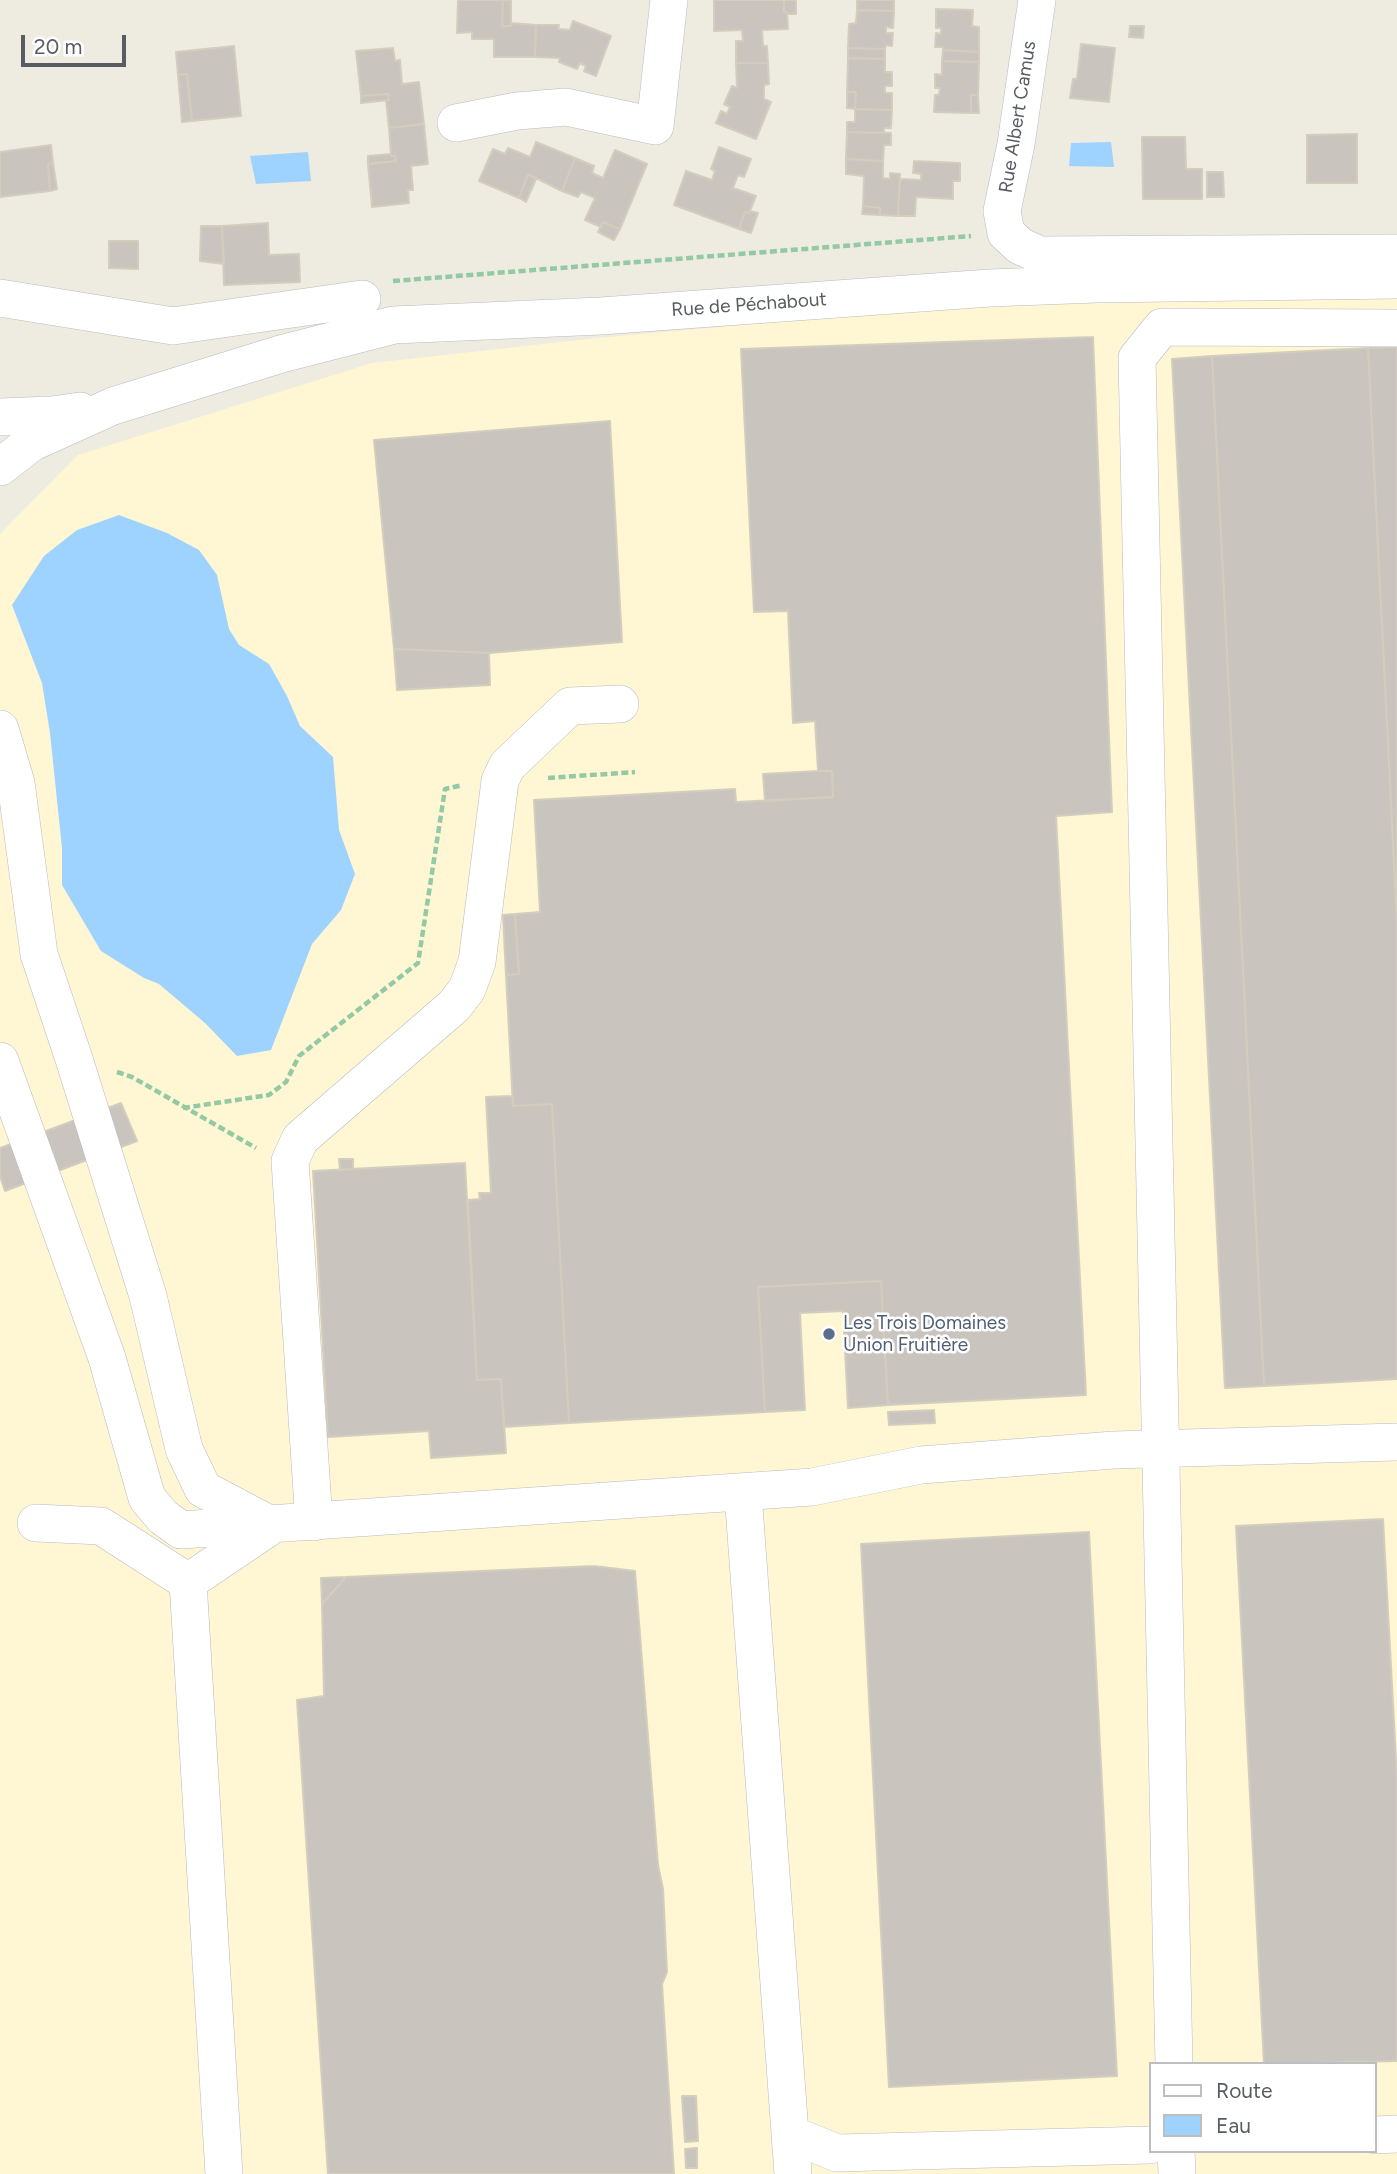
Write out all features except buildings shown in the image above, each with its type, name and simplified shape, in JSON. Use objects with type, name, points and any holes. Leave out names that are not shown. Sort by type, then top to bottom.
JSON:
[{"type":"street","points":[[456,122],[517,111],[566,107],[655,126],[669,0]]},
{"type":"street","name":"Rue Albert Camus","points":[[995,234],[1016,144],[1037,0]]},
{"type":"street","points":[[995,234],[1040,255],[1397,253]]},
{"type":"street","name":"Rue de Péchabout","points":[[0,467],[31,443],[113,406],[281,354],[394,325],[601,316],[990,288],[1397,280]]},
{"type":"street","points":[[0,298],[173,326],[375,290]]},
{"type":"street","points":[[1174,2062],[1138,358],[1162,327],[1397,328]]},
{"type":"street","name":"Rue de Péchabout","points":[[0,417],[52,415],[113,406]]},
{"type":"street","points":[[314,1522],[290,1161],[300,1139],[454,1006],[467,989],[477,962],[500,782],[507,766],[570,706],[620,704]]},
{"type":"street","points":[[0,729],[16,783],[39,954],[148,1296],[184,1449],[203,1489],[272,1525]]},
{"type":"street","points":[[0,1061],[107,1357],[147,1497],[163,1517],[181,1530],[811,1488],[922,1465],[1161,1449],[1397,1442]]},
{"type":"street","points":[[743,1493],[793,2174]]},
{"type":"street","points":[[36,1523],[101,1526],[188,1582]]},
{"type":"street","points":[[188,1582],[272,1525]]},
{"type":"street","points":[[188,1582],[224,2174]]},
{"type":"street","points":[[790,2134],[837,2153],[1148,2145]]},
{"type":"street","points":[[1376,2135],[1397,2134]]},
{"type":"street","points":[[1176,2153],[1177,2174]]},
{"type":"path","points":[[375,290],[995,234]]},
{"type":"path","points":[[183,1108],[269,1095],[286,1082],[299,1056],[418,963],[445,789],[470,783],[635,772]]},
{"type":"path","points":[[108,1068],[132,1077],[268,1154]]},
{"type":"shaded area","points":[[1397,298],[1397,2174],[0,2174],[0,534],[78,455],[372,363],[597,338],[1012,301]]},
{"type":"water","points":[[1111,142],[1114,167],[1069,166],[1071,143]]},
{"type":"water","points":[[308,152],[311,181],[256,184],[250,156]]},
{"type":"water","points":[[119,515],[167,533],[199,550],[217,575],[229,629],[239,645],[269,664],[300,726],[333,757],[339,830],[355,874],[341,910],[312,944],[271,1050],[237,1056],[205,1023],[159,984],[144,978],[101,951],[62,885],[62,848],[42,683],[12,605],[44,556],[77,530]]},
{"type":"place","name":"Les Trois Domaines Union Fruitière","points":[[829,1334]]}]
